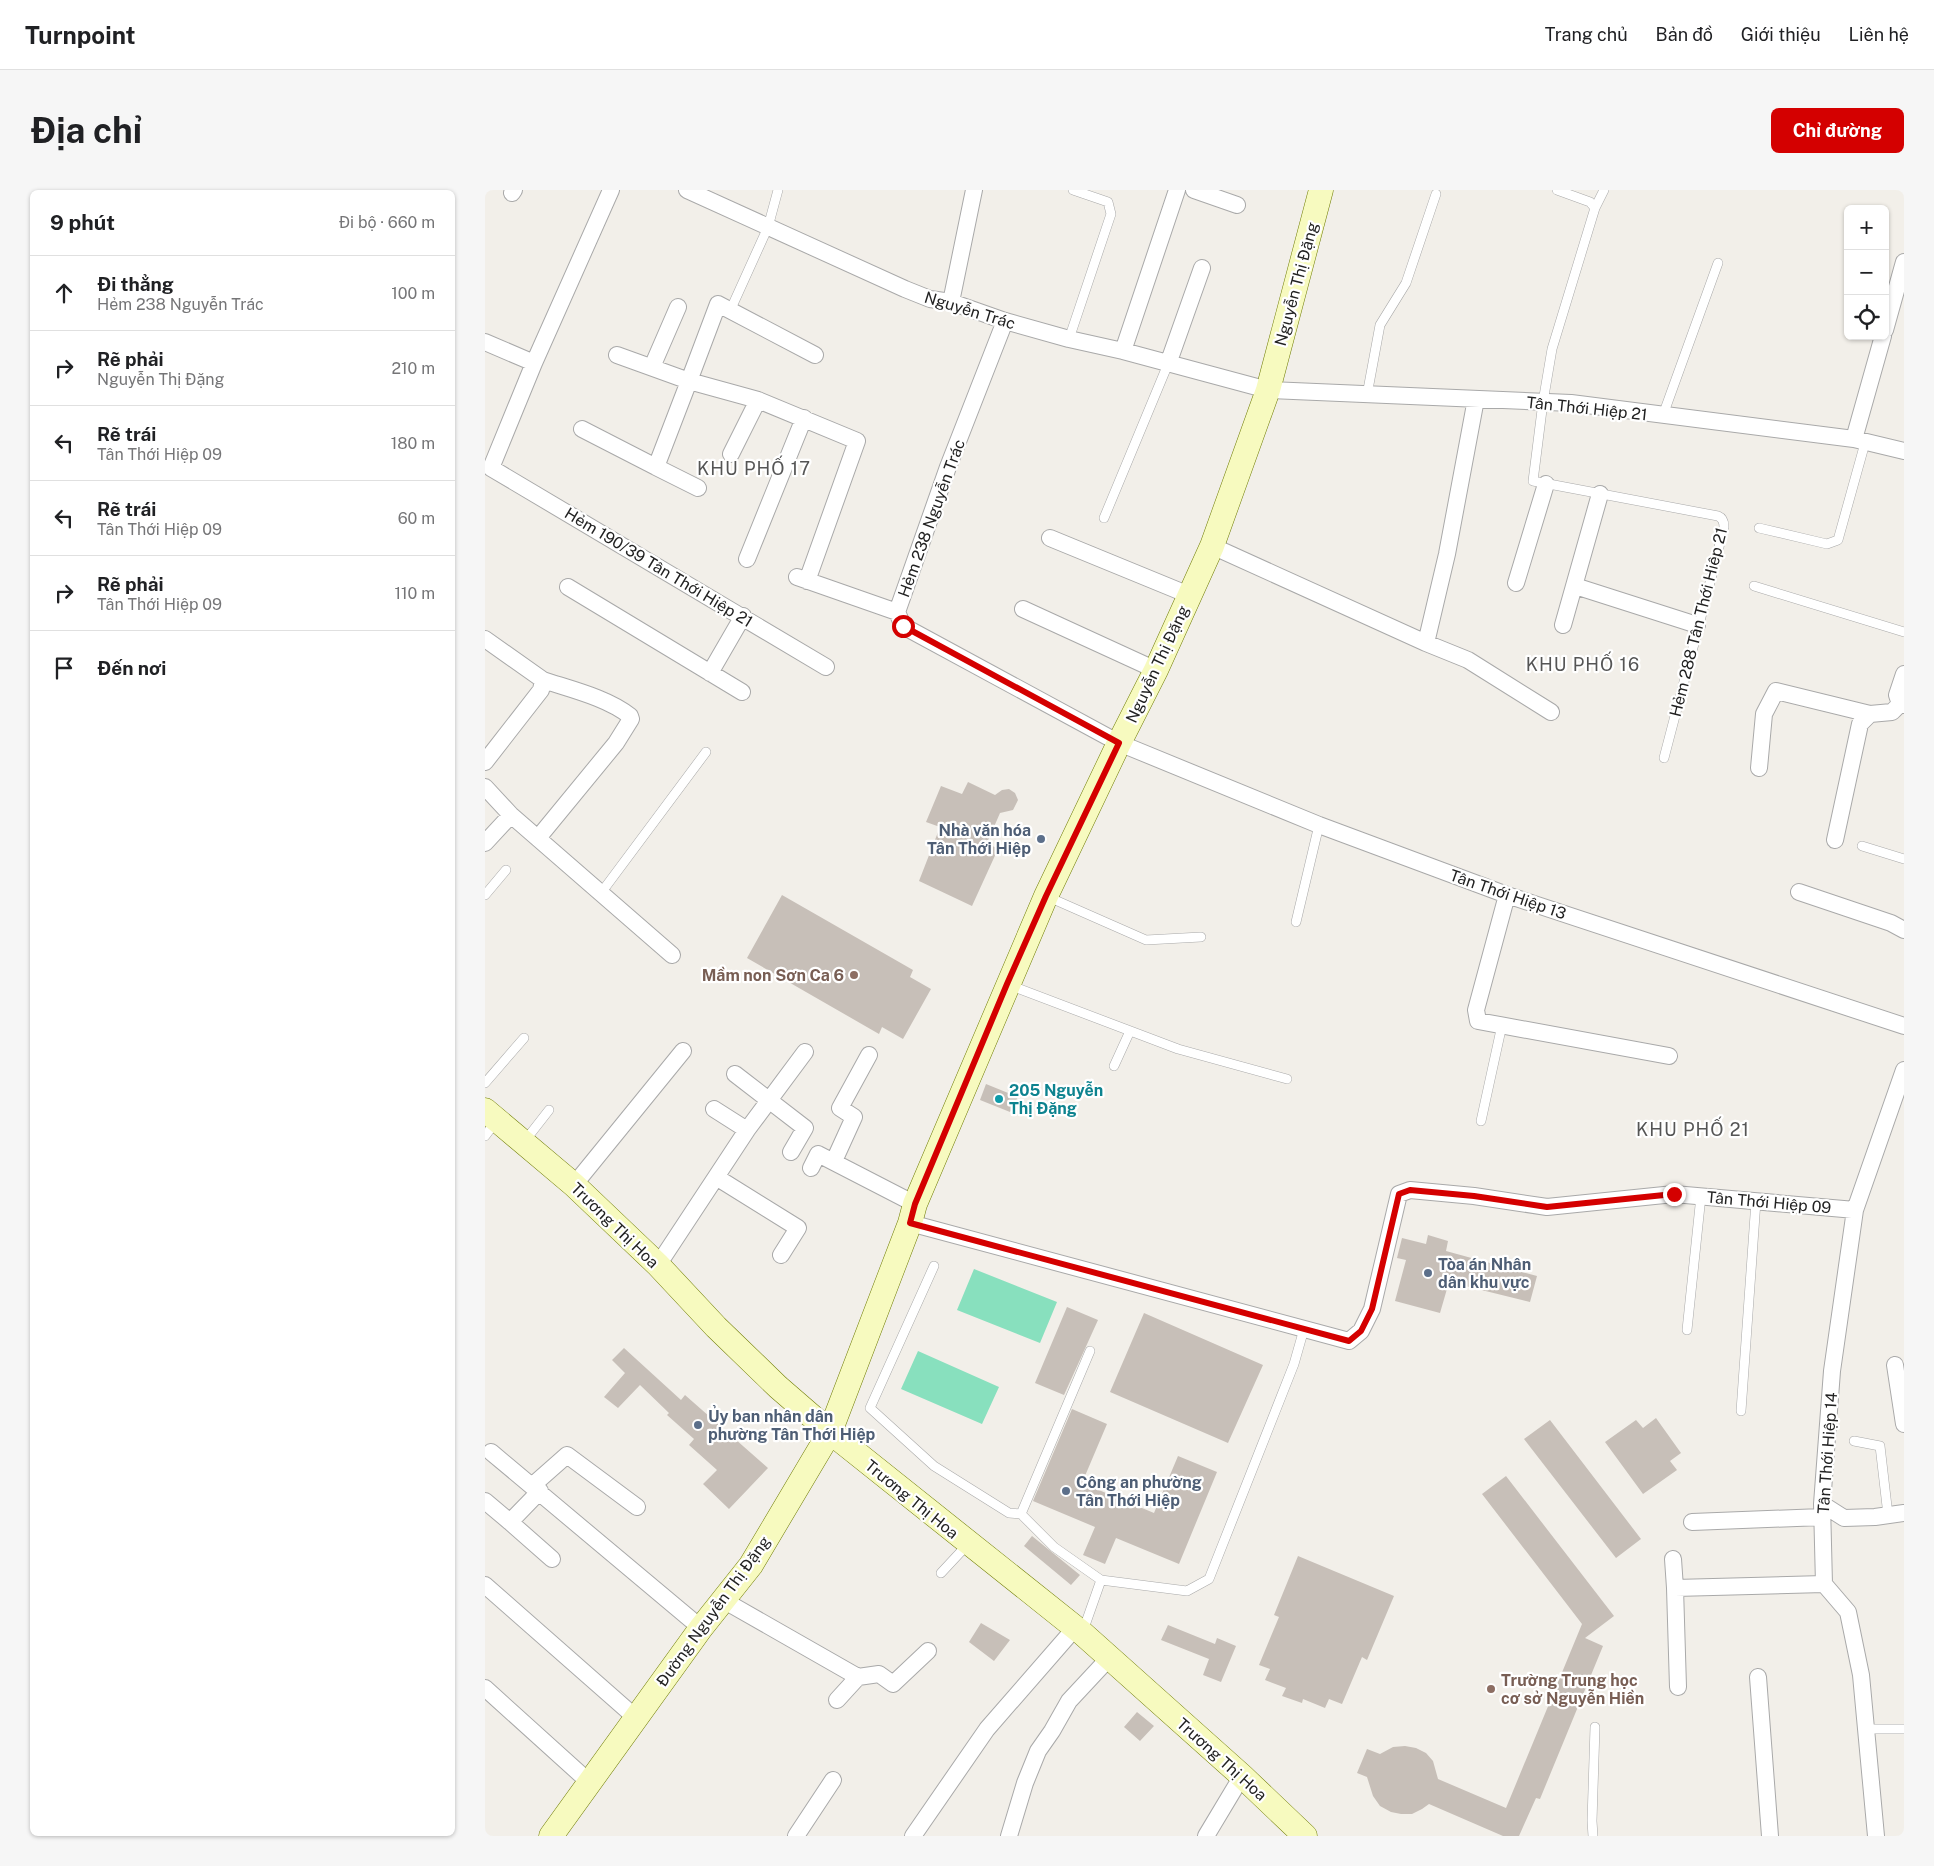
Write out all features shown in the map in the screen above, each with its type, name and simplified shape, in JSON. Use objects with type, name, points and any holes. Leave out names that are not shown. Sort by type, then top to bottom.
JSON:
[{"type":"street","points":[[488,467],[611,190]]},
{"type":"street","name":"Nguyễn Trác","points":[[687,190],[930,299],[951,302],[1069,339],[1123,351],[1268,390]]},
{"type":"street","points":[[951,302],[974,190]]},
{"type":"street","points":[[1123,351],[1177,190]]},
{"type":"street","points":[[1194,190],[1237,205]]},
{"type":"street","name":"Nguyễn Thị Đặng","points":[[912,1214],[1007,984],[1046,896],[1156,670],[1212,546],[1268,390],[1321,190]]},
{"type":"street","points":[[1889,316],[1904,262]]},
{"type":"street","points":[[1168,364],[1202,268]]},
{"type":"street","points":[[656,467],[718,304],[815,355]]},
{"type":"street","points":[[652,368],[678,307]]},
{"type":"street","name":"Hẻm 238 Nguyễn Trác","points":[[1005,320],[948,467],[897,612],[903,626],[1119,743]]},
{"type":"street","points":[[1859,441],[1882,340]]},
{"type":"street","points":[[485,342],[534,363]]},
{"type":"street","points":[[617,355],[689,381],[758,400],[857,441],[802,579],[897,612]]},
{"type":"street","name":"Tân Thới Hiệp 21","points":[[1268,390],[1571,403],[1859,441],[1904,451]]},
{"type":"street","points":[[1426,643],[1447,554],[1476,399]]},
{"type":"street","points":[[731,454],[758,400]]},
{"type":"street","points":[[747,559],[804,418]]},
{"type":"street","points":[[582,429],[698,488]]},
{"type":"street","name":"Hẻm 190/39 Tân Thới Hiệp 21","points":[[488,467],[743,616],[826,667]]},
{"type":"street","points":[[1516,582],[1546,484]]},
{"type":"street","points":[[1563,625],[1600,494]]},
{"type":"street","points":[[1050,538],[1189,595]]},
{"type":"street","points":[[1212,546],[1426,643],[1468,660],[1551,712]]},
{"type":"street","points":[[1575,586],[1697,625]]},
{"type":"street","points":[[568,587],[742,692]]},
{"type":"street","points":[[1023,609],[1156,670]]},
{"type":"street","points":[[710,672],[743,616]]},
{"type":"street","points":[[485,639],[543,680],[610,704],[631,716],[616,743],[538,838]]},
{"type":"street","points":[[1759,768],[1765,714],[1776,690],[1870,714],[1892,712],[1902,704],[1897,695],[1904,674]]},
{"type":"street","points":[[485,762],[541,690],[543,680]]},
{"type":"street","points":[[1835,840],[1859,724],[1870,714]]},
{"type":"street","name":"Tân Thới Hiệp 13","points":[[1119,743],[1319,825],[1507,895],[1904,1026]]},
{"type":"street","points":[[485,787],[511,815],[672,955]]},
{"type":"street","points":[[485,843],[511,815]]},
{"type":"street","points":[[1799,892],[1891,923],[1904,930]]},
{"type":"street","points":[[1507,895],[1476,1010],[1477,1021],[1669,1056]]},
{"type":"street","points":[[574,1185],[683,1051]]},
{"type":"street","points":[[658,1265],[747,1130],[805,1052]]},
{"type":"street","points":[[811,1168],[818,1154],[834,1161],[854,1117],[840,1108],[869,1055]]},
{"type":"street","name":"Tân Thới Hiệp 14","points":[[1824,1584],[1822,1511],[1832,1371],[1855,1210],[1904,1070]]},
{"type":"street","points":[[735,1074],[805,1128],[791,1152]]},
{"type":"street","points":[[714,1109],[747,1130]]},
{"type":"street","name":"Trương Thị Hoa","points":[[489,1122],[524,1143],[574,1185],[658,1265],[715,1327],[778,1387],[830,1432],[1110,1657],[1242,1776],[1305,1836]]},
{"type":"street","name":"Tân Thới Hiệp 09","points":[[834,1161],[912,1214],[1349,1341],[1361,1331],[1372,1309],[1399,1194],[1410,1190],[1474,1196],[1547,1207],[1674,1194],[1855,1210]]},
{"type":"street","points":[[716,1177],[798,1228],[781,1255]]},
{"type":"street","name":"Đường Nguyễn Thị Đặng","points":[[556,1834],[589,1782],[635,1717],[701,1628],[751,1565],[830,1432],[912,1214]]},
{"type":"street","points":[[1895,1366],[1904,1424]]},
{"type":"street","points":[[491,1452],[701,1628]]},
{"type":"street","points":[[510,1522],[536,1488],[567,1454],[637,1507]]},
{"type":"street","points":[[485,1501],[552,1559]]},
{"type":"street","points":[[1692,1522],[1822,1511],[1845,1518],[1896,1514]]},
{"type":"street","points":[[1673,1559],[1678,1687]]},
{"type":"street","points":[[1675,1588],[1824,1584],[1848,1612],[1861,1675],[1877,1836]]},
{"type":"street","points":[[485,1585],[635,1717]]},
{"type":"street","points":[[723,1600],[858,1678]]},
{"type":"street","points":[[913,1836],[987,1729],[1079,1631]]},
{"type":"street","points":[[837,1700],[858,1678],[879,1674],[893,1684],[928,1651]]},
{"type":"street","points":[[1009,1836],[1025,1783],[1038,1751],[1069,1701],[1110,1657]]},
{"type":"street","points":[[1758,1676],[1770,1836]]},
{"type":"street","points":[[485,1688],[589,1782]]},
{"type":"street","points":[[1206,1836],[1242,1776]]},
{"type":"street","points":[[796,1836],[833,1780]]},
{"type":"lane","points":[[730,311],[768,227],[778,190]]},
{"type":"lane","points":[[1069,339],[1111,214],[1108,202],[1073,190]]},
{"type":"lane","points":[[1557,190],[1590,202],[1595,208]]},
{"type":"lane","points":[[1546,484],[1533,481],[1552,349],[1595,208],[1604,190]]},
{"type":"lane","points":[[1367,395],[1380,324],[1406,283],[1436,194]]},
{"type":"lane","points":[[1663,415],[1718,263]]},
{"type":"lane","points":[[1104,518],[1168,364]]},
{"type":"lane","points":[[1759,528],[1827,544],[1838,540],[1859,441]]},
{"type":"lane","name":"Hẻm 288 Tân Thới Hiêp 21","points":[[1546,484],[1722,518],[1724,527],[1697,625],[1665,758]]},
{"type":"lane","points":[[1754,586],[1904,632]]},
{"type":"lane","points":[[601,892],[706,752]]},
{"type":"lane","points":[[1296,922],[1319,825]]},
{"type":"lane","points":[[1862,846],[1904,859]]},
{"type":"lane","points":[[485,895],[506,870]]},
{"type":"lane","points":[[1046,896],[1146,940],[1201,937]]},
{"type":"lane","points":[[1007,984],[1178,1049],[1287,1079]]},
{"type":"lane","points":[[1481,1121],[1502,1025]]},
{"type":"lane","points":[[1114,1066],[1130,1031]]},
{"type":"lane","points":[[485,1083],[524,1038]]},
{"type":"lane","points":[[524,1143],[549,1110]]},
{"type":"lane","points":[[1687,1330],[1701,1196]]},
{"type":"lane","points":[[1741,1411],[1755,1201]]},
{"type":"lane","points":[[934,1266],[869,1408],[934,1466],[1009,1513],[1021,1514],[1054,1547],[1101,1580],[1187,1591],[1209,1580],[1294,1364],[1304,1329]]},
{"type":"lane","points":[[1021,1514],[1090,1351]]},
{"type":"lane","points":[[1854,1441],[1880,1446],[1896,1514]]},
{"type":"lane","points":[[941,1573],[968,1544]]},
{"type":"lane","points":[[1079,1631],[1101,1580]]},
{"type":"lane","points":[[1593,1836],[1595,1727]]},
{"type":"lane","points":[[1865,1729],[1904,1729]]},
{"type":"green space","points":[[974,1269],[1057,1302],[1040,1343],[957,1310]]},
{"type":"green space","points":[[918,1351],[999,1387],[982,1424],[901,1389]]},
{"type":"building","points":[[968,782],[995,795],[1002,790],[1009,789],[1015,793],[1018,800],[1013,810],[1000,813],[987,843],[998,849],[972,906],[919,881],[940,827],[926,822],[941,786],[962,794]]},
{"type":"building","points":[[782,895],[913,970],[910,977],[931,989],[903,1039],[882,1027],[879,1034],[747,958]]},
{"type":"building","name":"205 Nguyễn Thị Đặng","points":[[986,1084],[1018,1097],[1010,1112],[980,1100]]},
{"type":"building","points":[[1428,1235],[1448,1241],[1446,1251],[1537,1276],[1530,1302],[1449,1282],[1440,1313],[1395,1301],[1406,1260],[1397,1258],[1402,1238],[1426,1244]]},
{"type":"building","points":[[1067,1307],[1098,1320],[1064,1395],[1035,1383]]},
{"type":"building","points":[[1144,1313],[1263,1365],[1228,1443],[1110,1392]]},
{"type":"building","points":[[624,1348],[681,1400],[685,1395],[768,1468],[729,1509],[703,1484],[717,1470],[689,1445],[694,1439],[667,1415],[669,1413],[640,1385],[618,1408],[604,1397],[625,1373],[612,1360]]},
{"type":"building","name":"Công an phường Tân Thới Hiệp","points":[[1072,1409],[1107,1424],[1082,1483],[1154,1513],[1178,1456],[1217,1472],[1179,1564],[1116,1538],[1105,1564],[1083,1555],[1095,1527],[1033,1501]]},
{"type":"building","points":[[1656,1418],[1681,1453],[1670,1461],[1677,1470],[1643,1494],[1605,1442],[1636,1420],[1643,1428]]},
{"type":"building","points":[[1550,1420],[1641,1539],[1616,1558],[1524,1439]]},
{"type":"building","points":[[1506,1476],[1614,1616],[1585,1638],[1603,1646],[1540,1799],[1536,1798],[1519,1836],[1503,1836],[1429,1804],[1412,1814],[1391,1812],[1380,1806],[1373,1796],[1367,1777],[1357,1773],[1367,1749],[1380,1754],[1393,1747],[1405,1746],[1416,1748],[1426,1753],[1433,1761],[1438,1779],[1506,1808],[1582,1624],[1482,1494]]},
{"type":"building","points":[[1032,1536],[1080,1575],[1071,1585],[1024,1546]]},
{"type":"building","points":[[1298,1556],[1394,1596],[1367,1660],[1362,1657],[1342,1704],[1329,1699],[1325,1708],[1303,1699],[1302,1703],[1282,1696],[1286,1688],[1265,1680],[1270,1669],[1259,1665],[1279,1617],[1274,1615]]},
{"type":"building","points":[[981,1623],[1010,1640],[994,1661],[969,1642]]},
{"type":"building","points":[[1168,1625],[1215,1644],[1217,1638],[1236,1646],[1221,1682],[1203,1675],[1209,1659],[1161,1640]]},
{"type":"building","points":[[1137,1712],[1154,1726],[1140,1741],[1124,1727]]},
{"type":"place","name":"Nhà văn hóa Tân Thới Hiệp","points":[[1041,839]]},
{"type":"place","name":"Mầm non Sơn Ca 6","points":[[854,975]]},
{"type":"place","name":"205 Nguyễn Thị Đặng","points":[[999,1099]]},
{"type":"place","name":"Tòa án Nhân dân khu vực","points":[[1428,1273]]},
{"type":"place","name":"Ủy ban nhân dân phường Tân Thới Hiệp","points":[[698,1425]]},
{"type":"place","name":"Công an phường Tân Thới Hiệp","points":[[1066,1491]]},
{"type":"place","name":"Trường Trung học cơ sở Nguyễn Hiền","points":[[1491,1689]]},
{"type":"district","name":"KHU PHỐ 17","points":[[754,469]]},
{"type":"district","name":"KHU PHỐ 16","points":[[1583,665]]},
{"type":"district","name":"KHU PHỐ 21","points":[[1693,1130]]},
{"type":"route","points":[[903,626],[1119,743],[1046,896],[1007,984],[915,1204],[910,1223],[1349,1341],[1361,1331],[1372,1309],[1399,1194],[1410,1190],[1474,1196],[1547,1207],[1674,1194]]}]
